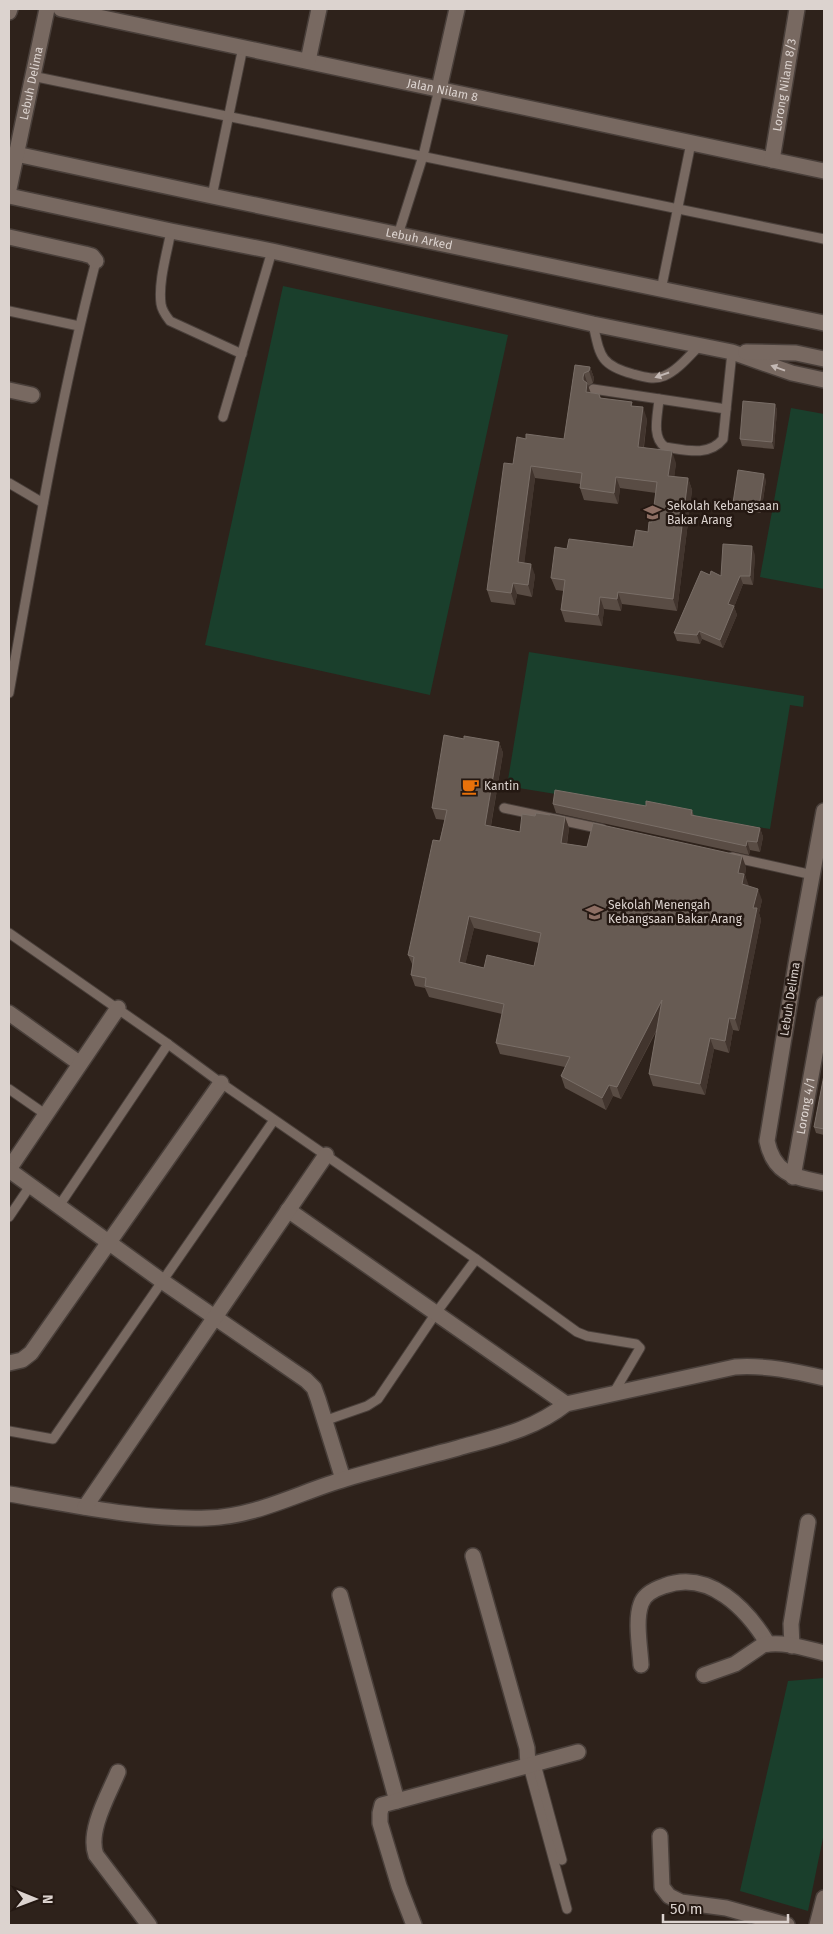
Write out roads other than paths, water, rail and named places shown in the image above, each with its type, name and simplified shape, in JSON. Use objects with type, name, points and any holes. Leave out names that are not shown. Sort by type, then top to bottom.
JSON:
[{"type":"street","name":"Lebuh Delima","points":[[9,189],[46,9]]},
{"type":"street","name":"Jalan Nilam 8","points":[[61,9],[824,171]]},
{"type":"street","points":[[308,61],[319,9]]},
{"type":"street","points":[[439,89],[457,9]]},
{"type":"street","name":"Lorong Nilam 8/3","points":[[772,160],[796,9]]},
{"type":"street","name":"Lebuh Arked","points":[[16,154],[824,324]]},
{"type":"street","points":[[9,196],[272,251],[593,324],[732,352],[792,373],[824,380]]},
{"type":"street","points":[[9,237],[85,254],[92,256],[96,261]]},
{"type":"street","points":[[732,352],[796,353],[824,359]]},
{"type":"street","points":[[9,390],[32,396]]},
{"type":"street","name":"Lebuh Delima","points":[[793,1177],[770,1156],[767,1141],[824,811]]},
{"type":"street","name":"Lorong 4/1","points":[[793,1177],[824,1004]]},
{"type":"street","points":[[118,1008],[9,1169],[162,1280],[306,1380],[314,1388],[344,1480]]},
{"type":"street","points":[[9,1013],[79,1063]]},
{"type":"street","points":[[9,1363],[22,1360],[31,1353],[221,1083]]},
{"type":"street","points":[[85,1507],[326,1156]]},
{"type":"street","points":[[793,1177],[824,1183]]},
{"type":"street","points":[[288,1210],[566,1404]]},
{"type":"street","points":[[9,1494],[161,1517],[209,1518],[247,1512],[344,1480],[517,1431],[549,1417],[566,1404],[735,1367],[757,1366],[778,1368],[824,1378]]},
{"type":"street","points":[[792,1646],[791,1624],[808,1522]]},
{"type":"street","points":[[473,1556],[532,1765]]},
{"type":"street","points":[[641,1665],[639,1619],[641,1603],[651,1591],[680,1582],[697,1583],[712,1587],[731,1599],[758,1628],[768,1644]]},
{"type":"street","points":[[340,1595],[397,1800]]},
{"type":"street","points":[[704,1675],[735,1664],[763,1645],[776,1642],[824,1653]]},
{"type":"street","points":[[414,1925],[398,1886],[380,1823],[382,1805],[578,1752]]},
{"type":"street","points":[[118,1772],[94,1833],[93,1845],[96,1854],[149,1925]]},
{"type":"street","points":[[660,1836],[662,1887],[669,1896],[681,1902],[726,1908],[787,1925]]},
{"type":"street","points":[[817,1925],[824,1898]]},
{"type":"lane","points":[[212,196],[243,48]]},
{"type":"lane","points":[[32,76],[824,239]]},
{"type":"lane","points":[[398,235],[423,156],[439,89]]},
{"type":"lane","points":[[660,290],[691,143]]},
{"type":"lane","points":[[171,231],[162,279],[161,304],[164,314],[170,321],[242,354]]},
{"type":"lane","points":[[223,417],[272,251]]},
{"type":"lane","points":[[9,693],[43,503],[79,326],[96,261]]},
{"type":"lane","points":[[9,312],[79,326]]},
{"type":"lane","points":[[593,324],[599,350],[606,362],[615,369],[648,378],[662,376],[674,370],[700,345]]},
{"type":"lane","points":[[659,399],[656,433],[660,444],[665,448],[705,451],[718,446],[723,439],[732,352]]},
{"type":"lane","points":[[593,390],[726,409]]},
{"type":"lane","points":[[9,483],[43,503]]},
{"type":"lane","points":[[504,808],[610,831]]},
{"type":"lane","points":[[726,856],[813,875]]},
{"type":"lane","points":[[9,933],[118,1008],[274,1120],[476,1259],[577,1332],[587,1336],[636,1344],[640,1348],[612,1394]]},
{"type":"lane","points":[[59,1206],[168,1044]]},
{"type":"lane","points":[[9,1089],[45,1114]]},
{"type":"lane","points":[[9,1431],[52,1439],[274,1120]]},
{"type":"lane","points":[[9,1217],[30,1186]]},
{"type":"lane","points":[[324,1421],[367,1406],[378,1400],[436,1313],[476,1259]]},
{"type":"lane","points":[[532,1765],[562,1860]]},
{"type":"lane","points":[[532,1765],[567,1909]]},
{"type":"place","name":"Sekolah Kebangsaan Bakar Arang","points":[[653,513]]},
{"type":"place","name":"Kantin","points":[[470,786]]},
{"type":"place","name":"Sekolah Menengah Kebangsaan Bakar Arang","points":[[594,912]]}]
